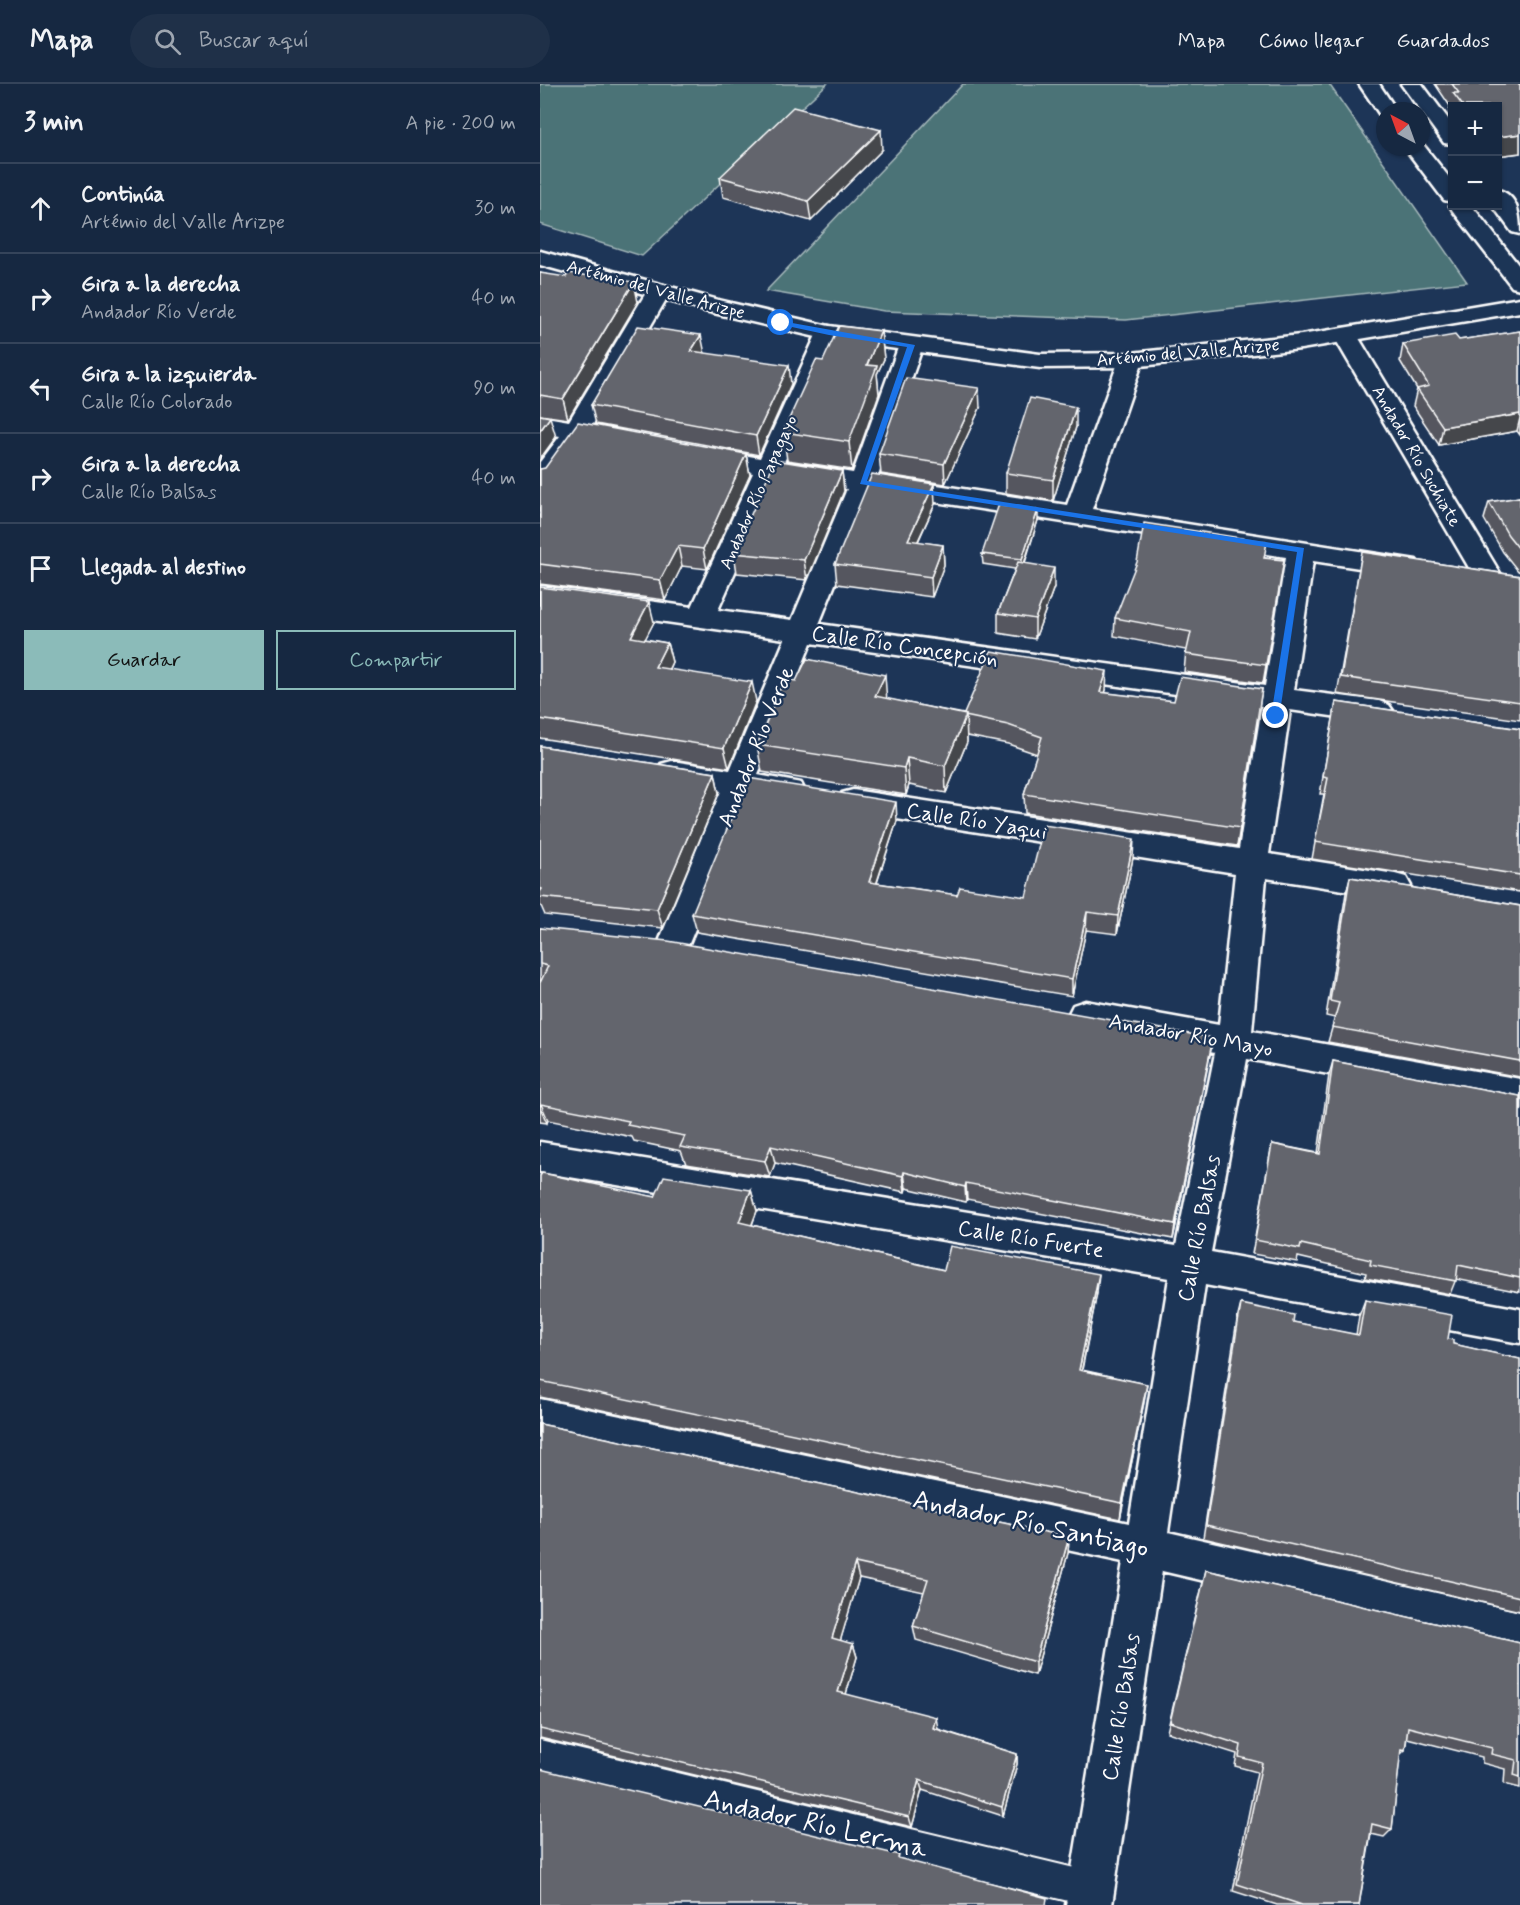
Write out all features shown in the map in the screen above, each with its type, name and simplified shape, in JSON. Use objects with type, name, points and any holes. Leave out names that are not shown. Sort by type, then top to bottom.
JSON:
[{"type":"street","points":[[1369,84],[1381,102]]},
{"type":"street","points":[[1412,84],[1448,133]]},
{"type":"street","points":[[1422,156],[1448,190]]},
{"type":"street","points":[[1502,204],[1520,227]]},
{"type":"street","points":[[1464,210],[1520,282]]},
{"type":"street","name":"Artémio del Valle Arizpe","points":[[540,258],[713,306],[829,333],[1040,361],[1131,360],[1301,342],[1520,305]]},
{"type":"street","points":[[540,481],[576,430],[659,291]]},
{"type":"street","name":"Andador Río Papagayo","points":[[701,618],[829,333]]},
{"type":"street","name":"Andador Río Suchiate","points":[[1301,550],[1499,580],[1345,334]]},
{"type":"street","name":"Andador Río Verde","points":[[674,944],[863,482],[911,345]]},
{"type":"street","points":[[1077,515],[1131,360]]},
{"type":"street","points":[[540,424],[644,444]]},
{"type":"street","points":[[678,450],[768,468],[1301,550]]},
{"type":"street","name":"Calle Río Balsas","points":[[1090,1897],[1190,1265],[1234,1041],[1252,863],[1301,550]]},
{"type":"street","name":"Calle Río Concepción","points":[[540,595],[1405,716]]},
{"type":"street","name":"Calle Río Yaqui","points":[[646,768],[1427,892]]},
{"type":"street","points":[[640,941],[709,950]]},
{"type":"street","name":"Andador Río Mayo","points":[[1059,1011],[1520,1094]]},
{"type":"street","name":"Calle Río Fuerte","points":[[540,1157],[1190,1265],[1520,1326]]},
{"type":"street","name":"Andador Río Santiago","points":[[540,1418],[1145,1547],[1520,1634]]},
{"type":"lane","name":"Andador Río Lerma","points":[[540,1756],[1090,1897]]},
{"type":"green space","points":[[540,84],[827,84],[642,256],[540,224]]},
{"type":"green space","points":[[963,84],[1329,84],[1376,151],[1376,156],[1379,156],[1467,282],[1126,320],[884,311],[766,291]]},
{"type":"building","points":[[1452,84],[1520,84],[1520,134],[1502,136],[1502,102],[1460,102],[1453,93],[1459,93]]},
{"type":"building","points":[[793,107],[881,130],[808,201],[720,177]]},
{"type":"building","points":[[540,273],[566,277],[569,273],[634,282],[563,399],[540,395]]},
{"type":"building","points":[[638,326],[701,335],[691,351],[789,365],[756,436],[591,405]]},
{"type":"building","points":[[839,326],[881,331],[867,365],[877,366],[849,442],[783,432],[816,360],[823,361]]},
{"type":"building","points":[[1520,331],[1520,414],[1443,427],[1417,389],[1429,386],[1403,344],[1455,335],[1459,340]]},
{"type":"building","points":[[906,378],[979,388],[944,464],[879,454]]},
{"type":"building","points":[[1030,398],[1076,407],[1053,480],[1006,473]]},
{"type":"building","points":[[540,415],[550,417],[540,431]]},
{"type":"building","points":[[578,422],[746,454],[703,549],[678,546],[660,580],[540,564],[540,469],[545,468]]},
{"type":"building","points":[[775,460],[842,471],[804,560],[734,553]]},
{"type":"building","points":[[872,474],[934,484],[908,540],[943,545],[931,577],[835,564]]},
{"type":"building","points":[[1520,497],[1520,550],[1508,535],[1489,502]]},
{"type":"building","points":[[999,504],[1038,510],[1022,559],[982,554]]},
{"type":"building","points":[[1144,523],[1267,542],[1264,558],[1284,560],[1266,665],[1186,654],[1191,632],[1115,618],[1137,562]]},
{"type":"building","points":[[1362,552],[1520,576],[1520,702],[1341,677]]},
{"type":"building","points":[[1018,562],[1054,568],[1035,619],[998,613]]},
{"type":"building","points":[[540,587],[649,602],[631,637],[667,643],[655,667],[752,682],[724,748],[540,719]]},
{"type":"building","points":[[991,651],[1107,671],[1100,692],[1174,701],[1180,677],[1262,689],[1240,828],[1024,794],[1042,737],[1008,725],[964,714]]},
{"type":"building","points":[[807,659],[885,675],[875,696],[966,715],[945,766],[907,758],[904,768],[757,745],[784,679],[796,681]]},
{"type":"building","points":[[1336,702],[1520,729],[1520,875],[1315,842],[1328,778],[1323,777]]},
{"type":"building","points":[[540,746],[715,773],[657,909],[540,897],[542,889],[540,888]]},
{"type":"building","points":[[748,778],[896,802],[869,882],[957,895],[960,887],[1026,897],[1044,825],[1134,839],[1118,916],[1087,912],[1072,979],[692,914]]},
{"type":"building","points":[[1350,877],[1520,906],[1520,1061],[1332,1027],[1339,1003],[1330,1001]]},
{"type":"building","points":[[540,928],[668,941],[1213,1038],[1175,1224],[966,1183],[965,1187],[904,1172],[903,1176],[771,1146],[765,1161],[680,1147],[685,1136],[627,1125],[629,1121],[541,1104],[540,1106],[540,983],[548,966],[540,964]]},
{"type":"building","points":[[1333,1061],[1520,1096],[1520,1278],[1458,1265],[1456,1281],[1370,1265],[1371,1260],[1301,1244],[1300,1249],[1255,1240],[1272,1144],[1320,1154]]},
{"type":"building","points":[[542,1173],[655,1197],[664,1176],[751,1190],[739,1222],[944,1270],[950,1246],[1099,1274],[1079,1370],[1147,1384],[1122,1503],[540,1381],[540,1176]]},
{"type":"building","points":[[1365,1300],[1452,1315],[1448,1339],[1453,1340],[1453,1344],[1520,1359],[1520,1597],[1206,1525],[1241,1304],[1294,1315],[1293,1322],[1359,1335]]},
{"type":"building","points":[[540,1424],[1069,1537],[1035,1662],[913,1626],[928,1579],[855,1563],[832,1638],[853,1644],[838,1692],[936,1717],[933,1728],[1017,1754],[1002,1807],[919,1780],[909,1817],[540,1729]]},
{"type":"building","points":[[1206,1570],[1520,1643],[1520,1777],[1514,1775],[1516,1760],[1491,1754],[1492,1748],[1408,1727],[1405,1750],[1401,1749],[1392,1829],[1372,1824],[1359,1905],[1302,1905],[1237,1884],[1262,1763],[1239,1757],[1241,1745],[1170,1722]]},
{"type":"building","points":[[540,1769],[899,1855],[898,1858],[1047,1898],[1046,1905],[540,1905]]},
{"type":"route","points":[[781,323],[829,333],[911,345],[863,482],[1301,550],[1276,716]]}]
